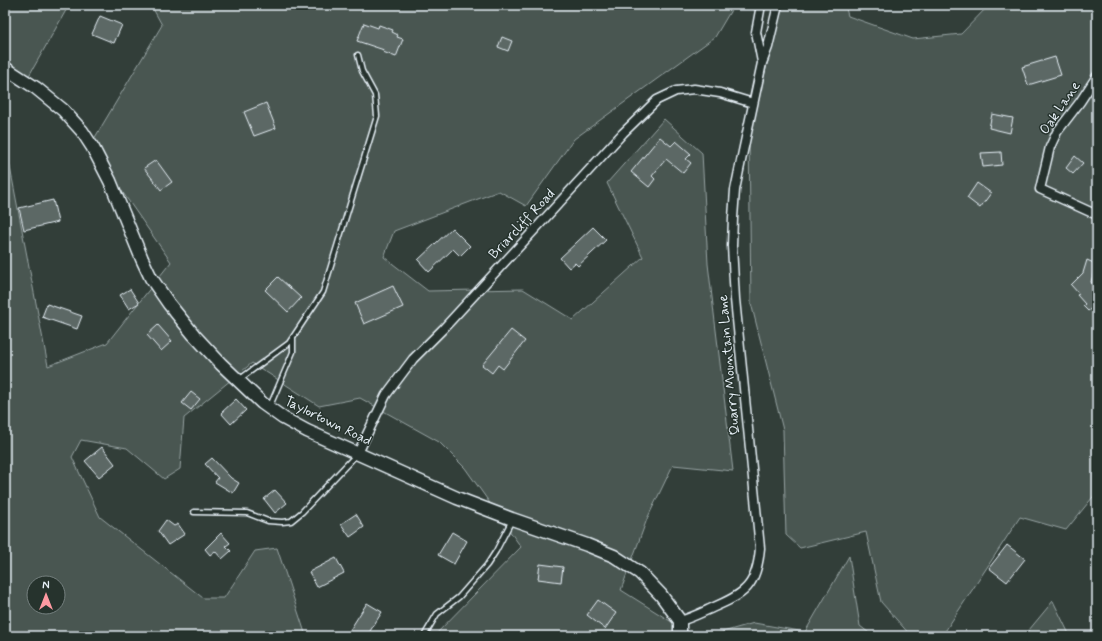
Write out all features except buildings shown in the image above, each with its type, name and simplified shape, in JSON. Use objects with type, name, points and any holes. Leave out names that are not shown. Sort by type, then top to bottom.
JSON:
[{"type":"street","name":"Quarry Mountain Lane","points":[[761,5],[756,32],[762,63]]},
{"type":"street","name":"Quarry Mountain Lane","points":[[680,621],[737,597],[751,581],[759,562],[760,548],[732,246],[732,218],[735,190],[753,103],[778,5]]},
{"type":"street","name":"Taylortown Road","points":[[5,68],[36,88],[63,110],[82,131],[93,148],[110,181],[151,278],[169,304],[194,335],[238,380],[270,408],[283,418],[307,431],[457,498],[614,556],[640,573],[661,595],[680,621]]},
{"type":"street","name":"Oak Lane","points":[[1097,76],[1080,102],[1057,132],[1050,147],[1040,189],[1097,215]]},
{"type":"street","name":"Briarcliff Road","points":[[358,453],[386,395],[413,359],[443,329],[623,133],[657,100],[676,91],[694,89],[753,103]]},
{"type":"street","points":[[680,621],[680,636]]},
{"type":"lane","points":[[238,380],[289,343],[323,292],[377,116],[375,95],[362,71],[358,54]]},
{"type":"lane","points":[[270,408],[293,352],[293,338]]},
{"type":"lane","points":[[194,512],[247,513],[268,521],[290,521],[302,512],[358,453]]},
{"type":"lane","points":[[424,636],[437,614],[459,597],[487,565],[496,551],[512,519]]},
{"type":"shaded area","points":[[5,5],[69,5],[26,81],[5,62]]},
{"type":"shaded area","points":[[151,5],[734,5],[715,37],[574,139],[526,206],[499,191],[394,231],[384,257],[428,291],[523,289],[573,320],[643,257],[607,183],[664,119],[702,153],[708,264],[733,471],[673,465],[647,519],[621,590],[694,636],[434,636],[521,547],[465,468],[439,442],[360,398],[319,406],[252,363],[184,418],[180,469],[164,479],[127,448],[81,440],[72,457],[100,517],[203,598],[224,598],[255,551],[277,548],[306,636],[5,636],[5,141],[48,366],[107,343],[171,262],[105,167],[91,144],[162,25]]},
{"type":"shaded area","points":[[783,5],[845,5],[848,16],[913,39],[961,34],[989,5],[1097,5],[1097,492],[1066,530],[1020,517],[942,636],[911,636],[881,602],[866,532],[800,548],[786,535],[783,430],[751,303],[749,132]]},
{"type":"shaded area","points":[[849,556],[860,626],[873,636],[709,636],[754,623],[805,632]]},
{"type":"shaded area","points":[[1053,601],[1070,636],[1024,636]]}]
